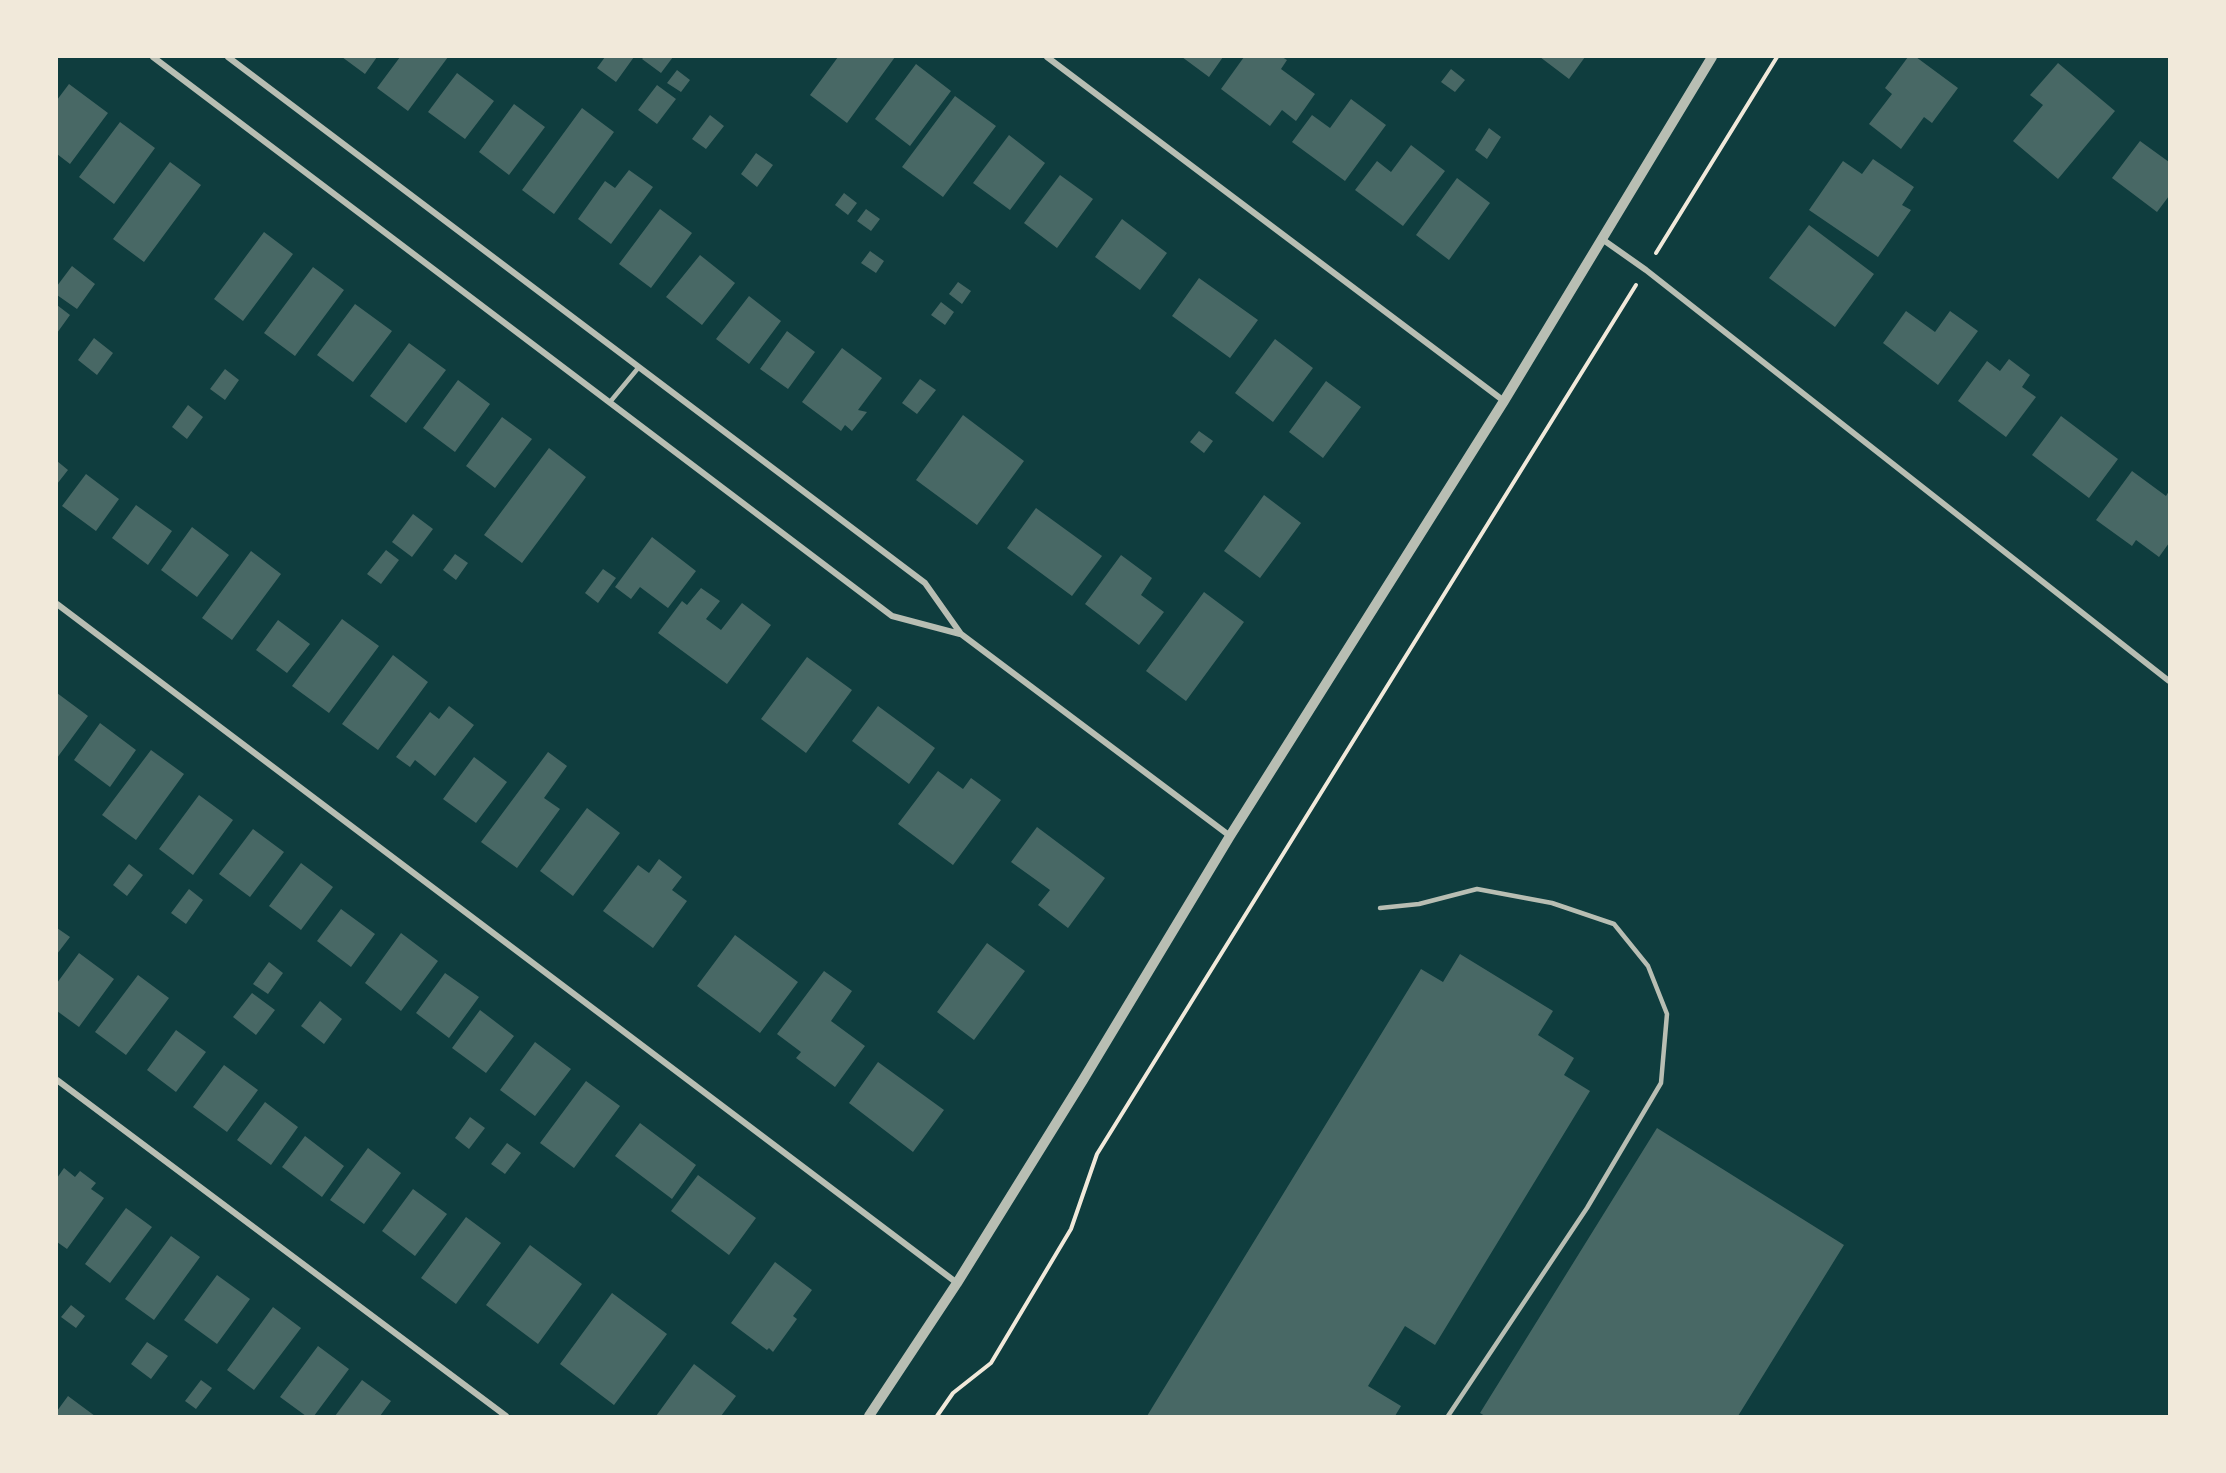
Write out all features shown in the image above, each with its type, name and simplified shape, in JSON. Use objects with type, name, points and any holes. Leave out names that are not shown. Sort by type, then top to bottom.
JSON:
[{"type":"street","points":[[153,57],[892,616],[961,634]]},
{"type":"street","points":[[228,57],[925,583],[961,634],[1230,836]]},
{"type":"street","points":[[1047,57],[1504,401]]},
{"type":"street","points":[[869,1416],[957,1283],[1083,1080],[1230,836],[1504,401],[1712,57]]},
{"type":"street","points":[[1602,239],[1646,270],[2169,681]]},
{"type":"street","points":[[57,604],[957,1283]]},
{"type":"street","points":[[57,1080],[506,1416]]},
{"type":"lane","points":[[610,402],[639,366]]},
{"type":"lane","points":[[1380,908],[1419,904],[1477,889],[1552,903],[1614,924],[1648,966],[1667,1014],[1661,1083],[1587,1208],[1448,1416]]},
{"type":"path","points":[[937,1416],[953,1393],[991,1363],[1071,1229],[1097,1154],[1777,57]]},
{"type":"building","points":[[342,57],[377,57],[365,74]]},
{"type":"building","points":[[400,57],[448,57],[408,111],[377,88]]},
{"type":"building","points":[[605,57],[634,57],[616,82],[597,68]]},
{"type":"building","points":[[644,57],[673,57],[661,73],[642,59]]},
{"type":"building","points":[[838,57],[895,57],[847,123],[810,95]]},
{"type":"building","points":[[1182,57],[1223,57],[1209,77]]},
{"type":"building","points":[[1244,57],[1282,57],[1287,60],[1281,69],[1315,94],[1296,121],[1282,110],[1270,126],[1221,89]]},
{"type":"building","points":[[1540,57],[1585,57],[1569,79]]},
{"type":"building","points":[[1908,57],[1916,57],[1958,88],[1932,123],[1924,117],[1901,149],[1869,124],[1892,94],[1885,88]]},
{"type":"building","points":[[2058,63],[2115,111],[2058,179],[2013,141],[2043,105],[2030,95]]},
{"type":"building","points":[[916,64],[951,91],[910,146],[875,119]]},
{"type":"building","points":[[1451,69],[1465,80],[1455,92],[1441,82]]},
{"type":"building","points":[[677,70],[690,80],[681,92],[667,83]]},
{"type":"building","points":[[457,73],[494,101],[465,139],[428,112]]},
{"type":"building","points":[[69,84],[108,113],[70,164],[57,154],[57,100]]},
{"type":"building","points":[[657,85],[676,99],[657,124],[638,110]]},
{"type":"building","points":[[955,96],[996,126],[943,197],[902,167]]},
{"type":"building","points":[[1351,99],[1386,125],[1345,181],[1292,142],[1312,115],[1330,128]]},
{"type":"building","points":[[514,104],[545,127],[509,175],[479,152]]},
{"type":"building","points":[[582,108],[614,132],[554,214],[522,190]]},
{"type":"building","points":[[710,115],[724,126],[706,149],[692,139]]},
{"type":"building","points":[[120,122],[155,148],[114,204],[79,177]]},
{"type":"building","points":[[1489,128],[1501,137],[1487,159],[1475,150]]},
{"type":"building","points":[[1009,135],[1045,163],[1010,210],[973,183]]},
{"type":"building","points":[[2140,141],[2169,162],[2169,196],[2157,212],[2112,178]]},
{"type":"building","points":[[1411,145],[1445,171],[1403,226],[1355,190],[1377,161],[1391,172]]},
{"type":"building","points":[[756,153],[773,165],[757,187],[741,174]]},
{"type":"building","points":[[1873,159],[1914,187],[1902,205],[1911,210],[1878,257],[1809,210],[1843,161],[1862,174]]},
{"type":"building","points":[[170,162],[201,185],[144,262],[113,239]]},
{"type":"building","points":[[629,170],[653,187],[611,244],[578,219],[605,181],[615,188]]},
{"type":"building","points":[[1060,175],[1093,199],[1057,248],[1024,223]]},
{"type":"building","points":[[1457,178],[1490,203],[1449,260],[1416,235]]},
{"type":"building","points":[[844,193],[857,203],[848,215],[835,205]]},
{"type":"building","points":[[660,209],[692,233],[651,288],[619,264]]},
{"type":"building","points":[[866,209],[880,219],[871,231],[857,221]]},
{"type":"building","points":[[1122,219],[1167,253],[1140,290],[1095,257]]},
{"type":"building","points":[[1809,225],[1874,274],[1835,327],[1769,278]]},
{"type":"building","points":[[264,232],[293,254],[243,321],[214,299]]},
{"type":"building","points":[[870,251],[884,261],[876,273],[861,263]]},
{"type":"building","points":[[700,255],[735,283],[702,325],[666,297]]},
{"type":"building","points":[[72,266],[95,284],[77,309],[57,295],[57,286]]},
{"type":"building","points":[[313,267],[344,290],[295,356],[264,333]]},
{"type":"building","points":[[1199,278],[1258,320],[1230,358],[1172,316]]},
{"type":"building","points":[[958,282],[971,291],[962,304],[949,294]]},
{"type":"building","points":[[749,296],[781,321],[749,364],[716,339]]},
{"type":"building","points":[[941,302],[954,312],[945,325],[931,315]]},
{"type":"building","points":[[355,304],[392,331],[353,382],[317,355]]},
{"type":"building","points":[[57,305],[70,315],[57,333]]},
{"type":"building","points":[[1906,311],[1935,332],[1950,311],[1978,331],[1938,385],[1883,343]]},
{"type":"building","points":[[787,331],[815,352],[788,389],[760,369]]},
{"type":"building","points":[[94,338],[113,353],[97,375],[78,360]]},
{"type":"building","points":[[1275,339],[1313,368],[1273,422],[1235,393]]},
{"type":"building","points":[[409,343],[446,370],[406,423],[370,396]]},
{"type":"building","points":[[842,348],[882,378],[858,410],[867,412],[852,431],[845,425],[841,431],[802,402]]},
{"type":"building","points":[[2009,359],[2030,375],[2022,387],[2036,397],[2006,437],[1958,401],[1987,361],[2000,371]]},
{"type":"building","points":[[225,369],[239,380],[225,400],[210,389]]},
{"type":"building","points":[[920,379],[936,390],[917,414],[902,403]]},
{"type":"building","points":[[458,380],[490,404],[455,452],[423,428]]},
{"type":"building","points":[[1326,381],[1361,407],[1323,458],[1289,432]]},
{"type":"building","points":[[188,405],[203,417],[187,439],[172,427]]},
{"type":"building","points":[[963,415],[1024,461],[977,525],[916,480]]},
{"type":"building","points":[[2061,416],[2118,459],[2089,498],[2032,455]]},
{"type":"building","points":[[502,417],[532,439],[495,488],[466,466]]},
{"type":"building","points":[[1199,431],[1213,441],[1204,453],[1190,442]]},
{"type":"building","points":[[549,448],[586,477],[522,563],[484,535]]},
{"type":"building","points":[[57,461],[68,470],[57,484]]},
{"type":"building","points":[[2132,471],[2166,496],[2169,491],[2169,543],[2159,557],[2136,540],[2132,546],[2096,520]]},
{"type":"building","points":[[86,474],[119,499],[96,531],[62,506]]},
{"type":"building","points":[[1264,495],[1301,523],[1260,578],[1224,551]]},
{"type":"building","points":[[136,505],[172,531],[148,565],[112,538]]},
{"type":"building","points":[[1036,508],[1102,556],[1072,596],[1007,548]]},
{"type":"building","points":[[413,514],[433,529],[412,557],[392,542]]},
{"type":"building","points":[[192,527],[229,555],[197,597],[161,570]]},
{"type":"building","points":[[652,537],[696,571],[668,608],[640,587],[631,599],[615,587]]},
{"type":"building","points":[[386,550],[399,560],[381,584],[367,574]]},
{"type":"building","points":[[251,551],[281,574],[232,640],[202,618]]},
{"type":"building","points":[[455,554],[468,563],[456,580],[443,570]]},
{"type":"building","points":[[1121,555],[1152,578],[1141,595],[1164,612],[1139,645],[1085,604]]},
{"type":"building","points":[[603,569],[616,578],[598,603],[585,593]]},
{"type":"building","points":[[701,588],[720,601],[706,619],[721,630],[742,603],[771,625],[727,684],[658,633],[682,601],[687,605]]},
{"type":"building","points":[[1204,592],[1244,622],[1186,701],[1146,671]]},
{"type":"building","points":[[342,619],[379,646],[329,713],[292,686]]},
{"type":"building","points":[[278,620],[310,644],[287,673],[256,650]]},
{"type":"building","points":[[393,655],[428,682],[378,750],[342,724]]},
{"type":"building","points":[[807,657],[852,690],[806,753],[761,719]]},
{"type":"building","points":[[57,693],[88,716],[57,758]]},
{"type":"building","points":[[449,706],[474,725],[435,776],[415,760],[410,767],[396,757],[430,712],[439,719]]},
{"type":"building","points":[[878,706],[935,748],[909,784],[852,741]]},
{"type":"building","points":[[100,723],[136,750],[110,787],[74,760]]},
{"type":"building","points":[[151,750],[184,774],[136,840],[102,815]]},
{"type":"building","points":[[548,752],[567,766],[544,798],[560,809],[517,868],[481,842]]},
{"type":"building","points":[[474,757],[507,782],[476,823],[443,799]]},
{"type":"building","points":[[938,771],[963,789],[971,778],[1001,800],[953,865],[898,824]]},
{"type":"building","points":[[199,795],[233,820],[193,875],[159,849]]},
{"type":"building","points":[[587,808],[620,833],[573,896],[540,871]]},
{"type":"building","points":[[1037,827],[1105,878],[1068,928],[1038,905],[1050,890],[1011,862]]},
{"type":"building","points":[[253,829],[284,852],[250,897],[219,874]]},
{"type":"building","points":[[659,859],[682,877],[672,890],[687,901],[653,948],[603,911],[638,865],[649,873]]},
{"type":"building","points":[[301,863],[333,887],[301,930],[269,906]]},
{"type":"building","points":[[129,864],[143,875],[127,896],[113,885]]},
{"type":"building","points":[[189,889],[203,900],[186,924],[171,913]]},
{"type":"building","points":[[341,909],[375,934],[351,967],[317,941]]},
{"type":"building","points":[[57,928],[70,937],[57,954]]},
{"type":"building","points":[[401,933],[438,961],[401,1011],[365,983]]},
{"type":"building","points":[[735,935],[798,982],[760,1033],[697,986]]},
{"type":"building","points":[[987,943],[1025,971],[974,1040],[937,1012]]},
{"type":"building","points":[[79,953],[114,979],[79,1027],[57,1011],[57,983]]},
{"type":"building","points":[[1460,954],[1553,1011],[1538,1035],[1574,1058],[1564,1075],[1590,1091],[1435,1345],[1405,1326],[1368,1386],[1401,1406],[1395,1416],[1147,1416],[1421,969],[1443,982]]},
{"type":"building","points":[[269,962],[283,973],[268,994],[253,984]]},
{"type":"building","points":[[824,971],[852,991],[831,1021],[865,1046],[835,1087],[796,1058],[801,1052],[777,1034]]},
{"type":"building","points":[[445,973],[479,997],[449,1038],[416,1013]]},
{"type":"building","points":[[138,975],[169,998],[126,1055],[95,1032]]},
{"type":"building","points":[[252,993],[275,1010],[256,1035],[233,1017]]},
{"type":"building","points":[[320,1001],[342,1019],[324,1044],[301,1026]]},
{"type":"building","points":[[480,1010],[514,1036],[486,1073],[452,1048]]},
{"type":"building","points":[[176,1030],[206,1052],[176,1092],[147,1070]]},
{"type":"building","points":[[535,1042],[571,1069],[535,1116],[500,1090]]},
{"type":"building","points":[[878,1062],[944,1110],[913,1152],[849,1103]]},
{"type":"building","points":[[224,1065],[258,1090],[227,1132],[193,1107]]},
{"type":"building","points":[[586,1081],[620,1106],[574,1168],[540,1143]]},
{"type":"building","points":[[265,1102],[298,1127],[271,1165],[237,1140]]},
{"type":"building","points":[[470,1117],[485,1128],[469,1149],[455,1138]]},
{"type":"building","points":[[640,1123],[696,1165],[672,1199],[615,1156]]},
{"type":"building","points":[[1657,1128],[1844,1245],[1738,1416],[1485,1416],[1480,1413]]},
{"type":"building","points":[[305,1136],[344,1166],[322,1197],[282,1167]]},
{"type":"building","points":[[507,1143],[521,1153],[505,1174],[491,1164]]},
{"type":"building","points":[[368,1148],[401,1173],[364,1224],[330,1200]]},
{"type":"building","points":[[64,1168],[75,1177],[80,1171],[96,1183],[91,1189],[104,1198],[67,1249],[57,1242],[57,1178]]},
{"type":"building","points":[[698,1175],[756,1218],[729,1255],[671,1211]]},
{"type":"building","points":[[413,1189],[447,1214],[415,1256],[382,1231]]},
{"type":"building","points":[[126,1208],[152,1227],[110,1283],[85,1264]]},
{"type":"building","points":[[466,1217],[501,1243],[456,1304],[421,1278]]},
{"type":"building","points":[[171,1236],[200,1257],[154,1320],[125,1299]]},
{"type":"building","points":[[530,1245],[582,1284],[538,1344],[486,1305]]},
{"type":"building","points":[[775,1262],[812,1290],[793,1316],[797,1319],[773,1352],[731,1323]]},
{"type":"building","points":[[217,1275],[250,1299],[217,1344],[184,1320]]},
{"type":"building","points":[[612,1293],[667,1334],[614,1405],[560,1364]]},
{"type":"building","points":[[71,1305],[85,1316],[76,1328],[61,1317]]},
{"type":"building","points":[[273,1307],[301,1328],[254,1390],[227,1370]]},
{"type":"building","points":[[147,1342],[168,1356],[151,1379],[131,1364]]},
{"type":"building","points":[[318,1346],[349,1369],[314,1416],[306,1416],[280,1397]]},
{"type":"building","points":[[694,1364],[736,1396],[721,1416],[656,1416]]},
{"type":"building","points":[[201,1380],[212,1388],[196,1409],[185,1401]]},
{"type":"building","points":[[362,1380],[391,1401],[380,1416],[335,1416]]},
{"type":"building","points":[[68,1396],[95,1416],[57,1416],[57,1411]]}]
